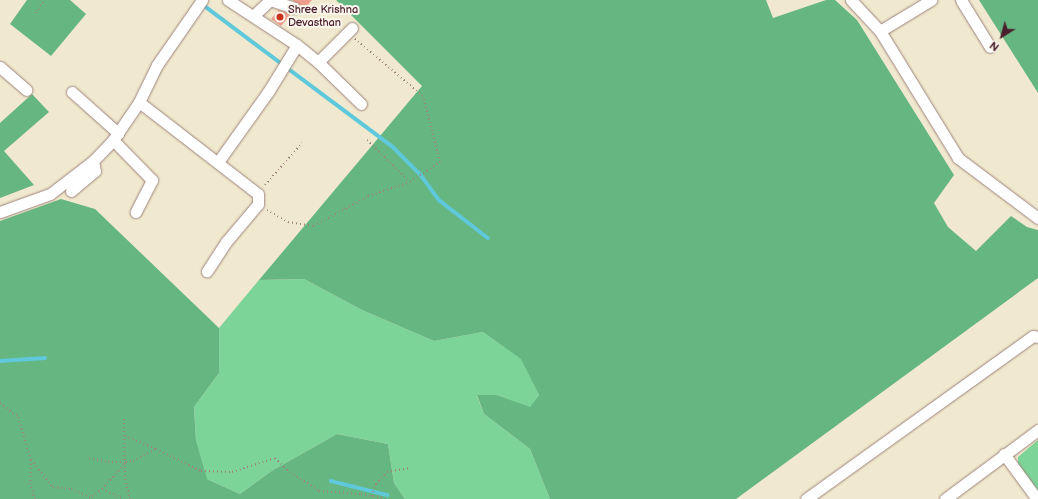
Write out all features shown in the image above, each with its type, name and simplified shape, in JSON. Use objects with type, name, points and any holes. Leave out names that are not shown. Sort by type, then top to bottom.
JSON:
[{"type":"street","points":[[0,212],[50,194],[93,161],[115,136],[140,102],[157,65],[202,0]]},
{"type":"street","points":[[228,0],[297,45],[318,62],[361,104]]},
{"type":"street","points":[[252,16],[270,0],[294,8]]},
{"type":"street","points":[[851,0],[880,31],[958,158],[1038,218]]},
{"type":"street","points":[[880,31],[931,0]]},
{"type":"street","points":[[961,0],[990,47]]},
{"type":"street","points":[[318,62],[350,31]]},
{"type":"street","points":[[218,162],[268,92],[297,45]]},
{"type":"street","points":[[0,67],[26,90]]},
{"type":"street","points":[[72,92],[115,136],[152,180],[136,212]]},
{"type":"street","points":[[140,102],[218,162],[258,199],[226,242],[207,271]]},
{"type":"street","points":[[71,191],[95,171],[93,161]]},
{"type":"street","points":[[806,499],[1033,336],[1038,337]]},
{"type":"street","points":[[945,499],[1038,430]]},
{"type":"street","points":[[1004,454],[1037,499]]},
{"type":"path","points":[[36,13],[44,0]]},
{"type":"path","points":[[302,143],[258,199],[288,222],[314,226],[368,196],[410,182],[440,162],[422,96],[350,31]]},
{"type":"path","points":[[367,140],[410,182]]},
{"type":"path","points":[[0,403],[18,417],[31,460],[30,483],[35,499]]},
{"type":"path","points":[[124,419],[126,462],[125,479],[130,499]]},
{"type":"path","points":[[125,436],[201,471],[232,472],[275,458],[287,470],[319,491],[372,496],[386,499]]},
{"type":"path","points":[[89,458],[108,462],[126,462],[133,461],[156,449]]},
{"type":"path","points":[[31,460],[53,487],[71,489],[90,499],[102,490],[126,462]]},
{"type":"path","points":[[372,496],[376,484],[387,472],[409,468]]},
{"type":"path","points":[[102,490],[112,496],[123,499]]},
{"type":"green space","points":[[27,0],[70,0],[86,14],[51,56],[10,24]]},
{"type":"green space","points":[[336,0],[766,0],[773,18],[826,0],[835,0],[857,20],[954,175],[934,203],[948,227],[976,251],[1011,216],[1027,227],[1038,230],[1038,278],[736,499],[550,499],[530,449],[484,414],[477,395],[497,395],[530,407],[539,395],[521,359],[483,332],[434,341],[362,310],[304,279],[259,280],[422,86]]},
{"type":"green space","points":[[979,0],[1038,0],[1038,93]]},
{"type":"green space","points":[[32,94],[49,112],[4,151],[34,185],[0,198],[0,123]]},
{"type":"green space","points":[[61,199],[95,209],[219,328],[219,373],[194,407],[196,441],[207,479],[240,494],[273,470],[337,434],[388,444],[394,483],[405,499],[0,499],[0,221]]},
{"type":"green space","points":[[304,279],[362,310],[434,341],[483,332],[522,359],[539,395],[530,408],[497,395],[477,396],[484,414],[530,449],[550,499],[405,499],[394,483],[388,444],[337,434],[273,470],[240,494],[207,479],[85,499],[196,441],[194,407],[219,373],[219,328],[259,280]]},
{"type":"green space","points":[[1038,440],[1038,492],[1018,465],[1018,457]]},
{"type":"building","points":[[292,0],[312,0],[301,13],[299,4]]},
{"type":"building","name":"Shree Krishna Devasthan","points":[[279,10],[291,14],[281,26],[271,19]]},
{"type":"waterway","points":[[202,4],[393,147],[421,175],[439,200],[488,238]]},
{"type":"waterway","points":[[0,361],[45,358]]},
{"type":"waterway","points":[[331,481],[387,495]]},
{"type":"place","name":"Shree Krishna Devasthan","points":[[280,17]]}]
